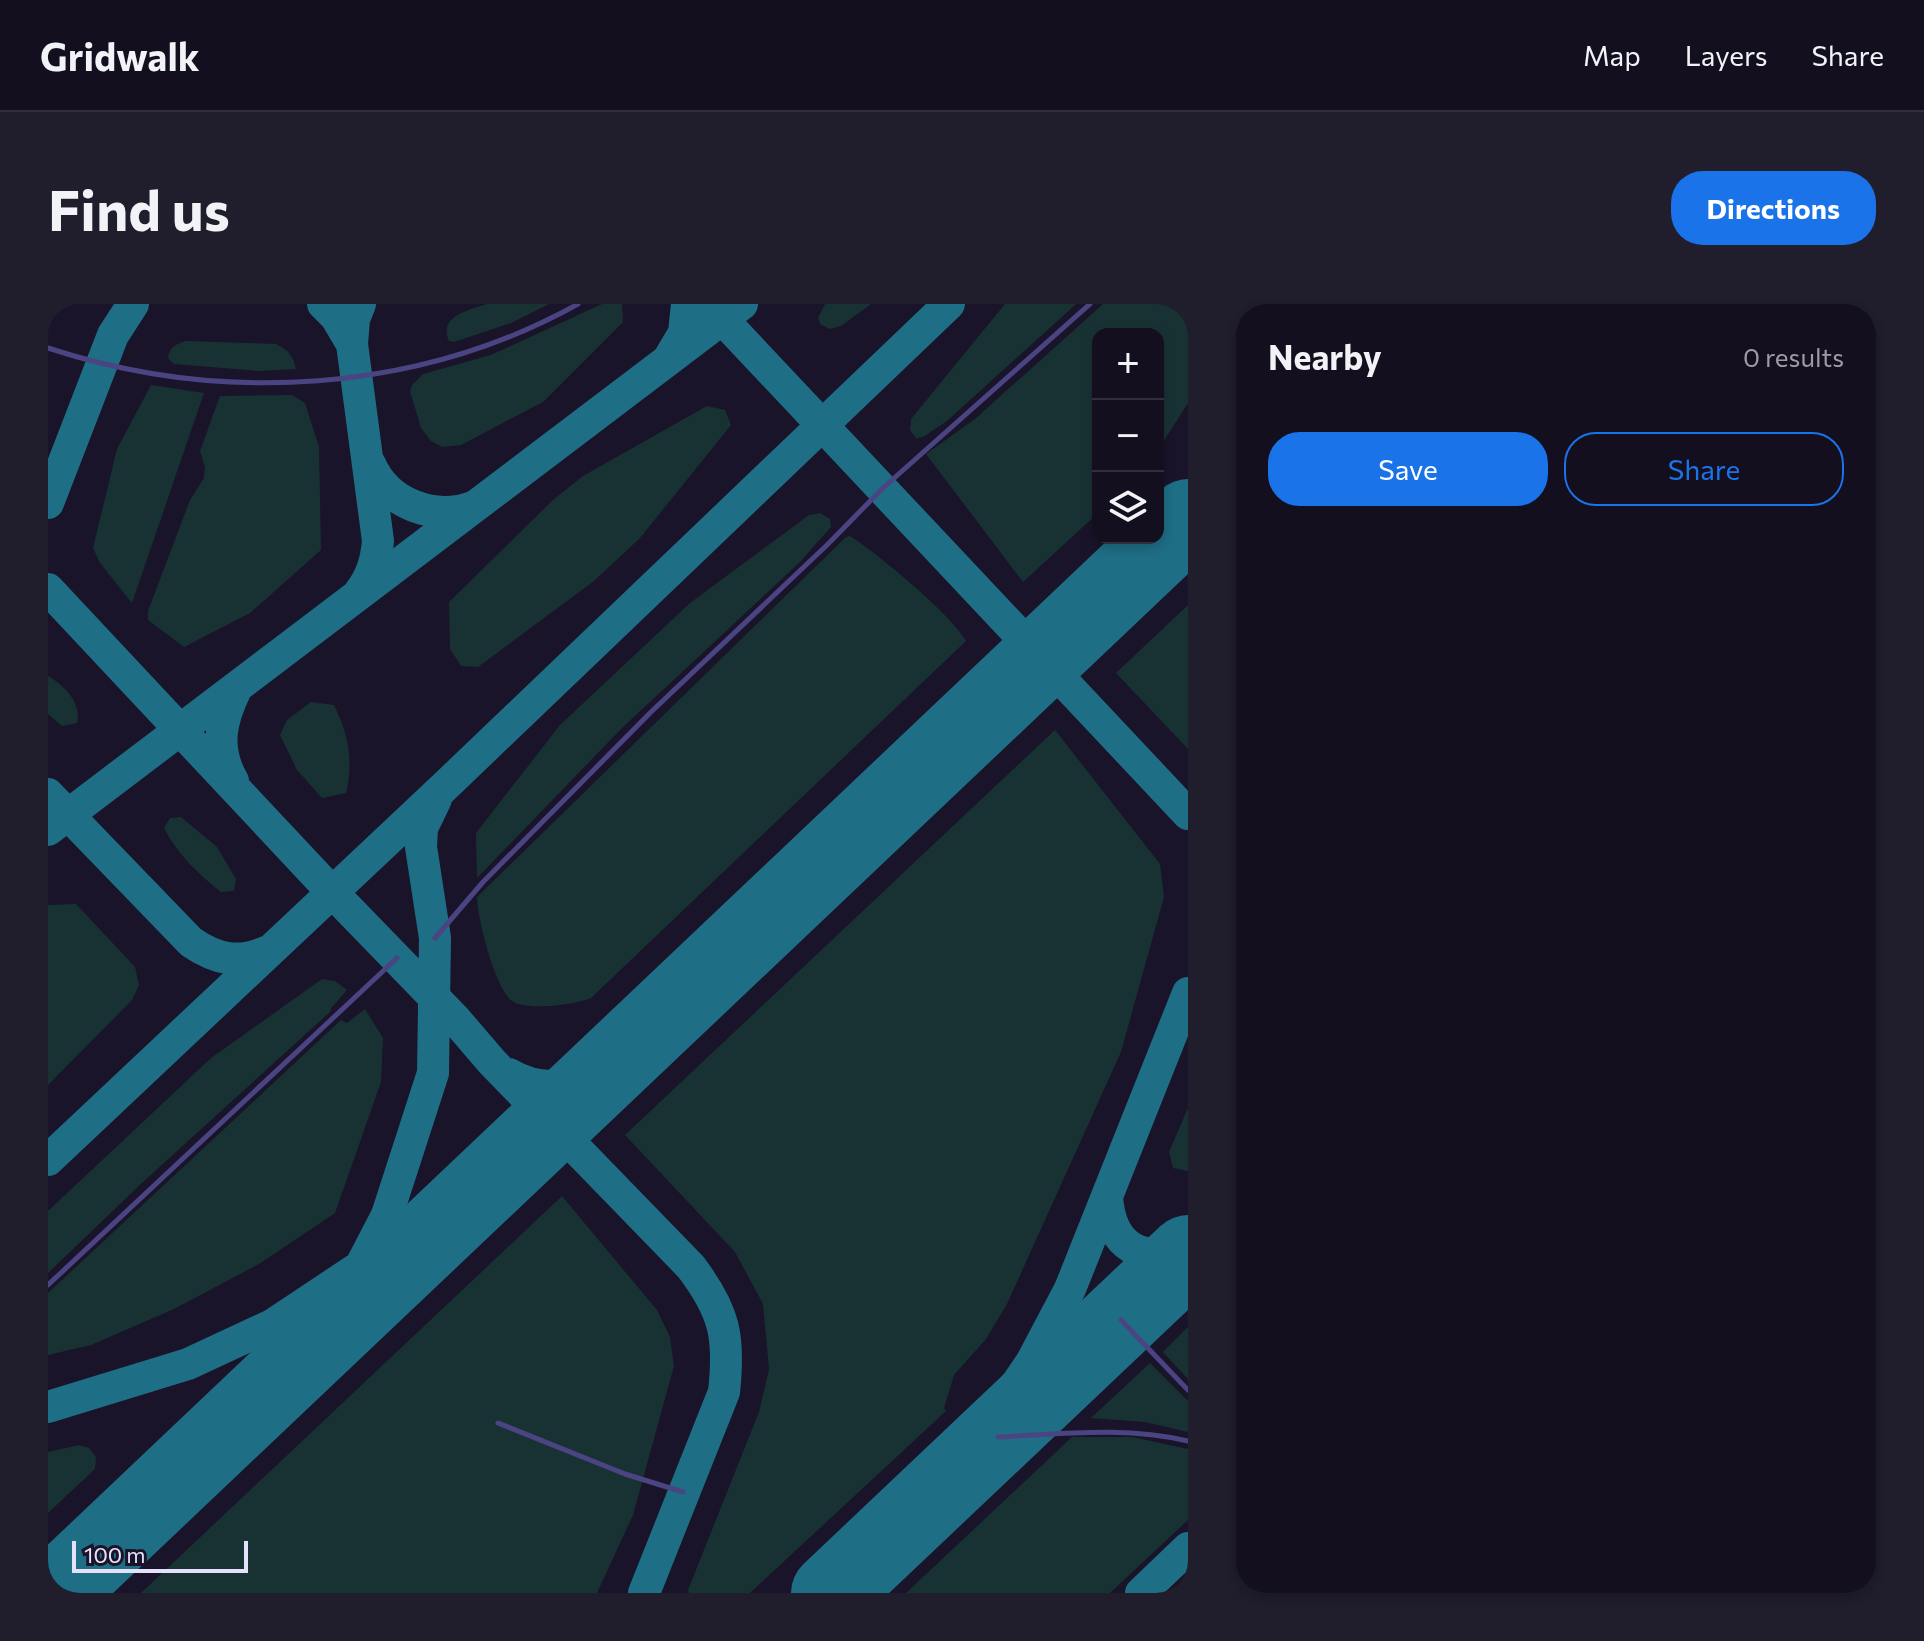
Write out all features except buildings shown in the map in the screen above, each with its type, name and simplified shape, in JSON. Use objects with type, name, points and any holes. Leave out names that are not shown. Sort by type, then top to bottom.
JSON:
[{"type":"lane","points":[[48,348],[102,364],[172,377],[248,383],[322,381],[396,370],[453,356],[540,324],[578,304]]},
{"type":"lane","points":[[435,938],[483,882],[651,712],[883,488],[1090,304]]},
{"type":"lane","points":[[48,1285],[397,958]]},
{"type":"lane","points":[[1121,1320],[1188,1390]]},
{"type":"lane","points":[[498,1423],[625,1474],[683,1492]]},
{"type":"lane","points":[[998,1437],[1126,1431],[1188,1441]]},
{"type":"green space","points":[[487,304],[549,304],[511,323],[449,341],[447,332],[451,320]]},
{"type":"green space","points":[[602,304],[622,304],[623,322],[543,402],[461,445],[442,447],[431,441],[421,428],[410,391],[423,374],[491,355]]},
{"type":"green space","points":[[825,304],[871,304],[841,326],[830,329],[820,324],[818,318]]},
{"type":"green space","points":[[1005,304],[1076,304],[947,421],[923,437],[916,438],[910,430],[911,419]]},
{"type":"green space","points":[[1103,304],[1188,304],[1188,403],[1164,441],[1164,328],[1092,328],[1092,519],[1023,582],[926,454],[975,419]]},
{"type":"green space","points":[[185,341],[276,344],[289,354],[296,369],[258,371],[174,364],[168,358],[170,351]]},
{"type":"green space","points":[[151,385],[204,393],[132,603],[100,563],[93,548],[117,449]]},
{"type":"green space","points":[[292,395],[305,403],[319,447],[321,550],[250,613],[184,647],[148,620],[148,611],[190,500],[204,478],[205,467],[200,451],[220,396]]},
{"type":"green space","points":[[707,406],[725,410],[731,425],[640,538],[594,581],[478,667],[461,666],[450,649],[449,602],[553,500],[583,476]]},
{"type":"green space","points":[[820,513],[830,519],[831,527],[799,563],[622,728],[477,878],[476,833],[560,725],[690,603],[809,515]]},
{"type":"green space","points":[[850,536],[930,601],[966,641],[591,998],[551,1006],[528,1006],[512,1001],[493,968],[477,897]]},
{"type":"green space","points":[[1188,605],[1188,749],[1116,673]]},
{"type":"green space","points":[[48,676],[70,695],[77,708],[77,723],[62,726],[48,714]]},
{"type":"green space","points":[[311,702],[334,705],[339,716],[349,758],[346,793],[322,798],[297,770],[280,735],[287,720]]},
{"type":"green space","points":[[1055,730],[1160,864],[1164,897],[1121,1052],[1007,1304],[986,1339],[954,1375],[944,1408],[946,1411],[750,1593],[689,1593],[759,1412],[769,1369],[763,1304],[735,1252],[625,1135]]},
{"type":"green space","points":[[181,817],[217,847],[236,879],[234,891],[221,892],[196,871],[175,847],[164,828],[170,818]]},
{"type":"green space","points":[[76,904],[135,967],[139,985],[132,1000],[48,1085],[48,905]]},
{"type":"green space","points":[[322,979],[335,981],[347,990],[331,1011],[48,1273],[48,1211],[211,1058]]},
{"type":"green space","points":[[365,1009],[383,1038],[381,1082],[335,1213],[259,1264],[174,1309],[91,1345],[48,1355],[48,1293],[341,1020],[347,1023]]},
{"type":"green space","points":[[1188,1108],[1188,1171],[1173,1168],[1169,1152]]},
{"type":"green space","points":[[562,1196],[657,1310],[670,1337],[674,1366],[633,1515],[597,1593],[141,1593]]},
{"type":"green space","points":[[1188,1327],[1188,1379],[1163,1352]]},
{"type":"green space","points":[[1150,1363],[1188,1401],[1188,1432],[1145,1422],[1091,1418]]},
{"type":"green space","points":[[1072,1437],[1132,1437],[1188,1449],[1188,1520],[1110,1593],[906,1593]]},
{"type":"green space","points":[[79,1445],[89,1448],[96,1457],[95,1469],[48,1513],[48,1452]]},
{"type":"taxiway","points":[[48,503],[113,335],[133,304]]},
{"type":"taxiway","points":[[323,304],[336,317],[352,344]]},
{"type":"taxiway","points":[[359,593],[373,568],[378,541],[352,344],[354,319],[360,304]]},
{"type":"taxiway","points":[[668,360],[684,333],[687,304]]},
{"type":"taxiway","points":[[48,830],[742,304]]},
{"type":"taxiway","points":[[48,1160],[442,789],[949,304]]},
{"type":"taxiway","points":[[710,306],[1188,814]]},
{"type":"taxiway","points":[[370,464],[388,490],[414,506],[444,512],[475,506]]},
{"type":"taxiway","points":[[1181,525],[1188,515]]},
{"type":"taxiway","points":[[48,589],[456,1020],[492,1062],[691,1267],[711,1298],[725,1340],[724,1392],[644,1593]]},
{"type":"taxiway","points":[[233,781],[223,757],[222,734],[236,689]]},
{"type":"taxiway","points":[[48,794],[191,942],[210,953],[228,958],[247,958],[268,951]]},
{"type":"taxiway","points":[[237,1421],[322,1327],[359,1269],[387,1215],[433,1073],[435,938],[421,847],[422,828],[436,799]]},
{"type":"taxiway","points":[[954,1476],[1032,1361],[1070,1289],[1188,993]]},
{"type":"taxiway","points":[[509,1074],[533,1084],[556,1086],[604,1072]]},
{"type":"taxiway","points":[[48,1407],[188,1364],[272,1325],[412,1232],[552,1122]]},
{"type":"taxiway","points":[[1107,1197],[1115,1229],[1131,1247],[1156,1254],[1188,1249]]},
{"type":"taxiway","points":[[1141,1593],[1188,1548]]},
{"type":"runway","points":[[55,1593],[1188,519]]},
{"type":"runway","points":[[831,1593],[1188,1255]]}]
